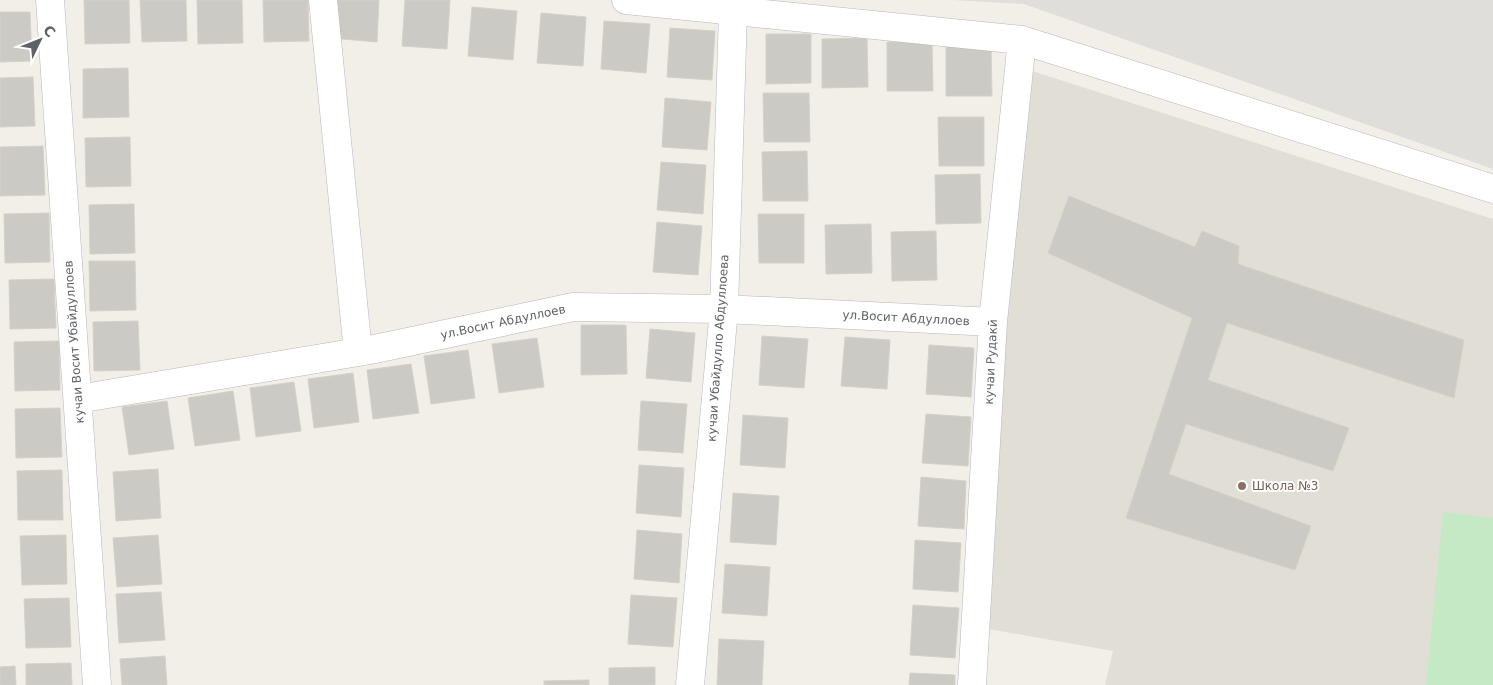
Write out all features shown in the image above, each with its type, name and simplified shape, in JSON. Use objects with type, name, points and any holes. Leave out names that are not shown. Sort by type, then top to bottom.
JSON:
[{"type":"street","name":"кучаи Восит Убайдуллоев","points":[[50,0],[97,685]]},
{"type":"street","points":[[322,0],[358,352]]},
{"type":"street","points":[[626,0],[1022,40],[1493,189]]},
{"type":"street","name":"кучаи Убайдулло Абдуллоева","points":[[690,685],[724,309],[745,12]]},
{"type":"street","name":"кучаи Рудакӣ","points":[[972,685],[993,322],[1022,40]]},
{"type":"street","name":"ул.Восит Абдуллоев","points":[[78,399],[358,352],[573,307],[724,309],[993,322]]},
{"type":"shaded area","points":[[952,0],[1493,0],[1493,169],[1024,4]]},
{"type":"shaded area","name":"Школа №3","points":[[1029,70],[1493,219],[1493,685],[1105,685],[1113,651],[983,628],[1001,343]]},
{"type":"green space","points":[[1443,512],[1493,518],[1493,685],[1426,685]]},
{"type":"building","points":[[84,0],[129,0],[130,43],[85,44]]},
{"type":"building","points":[[140,0],[186,0],[187,41],[142,42]]},
{"type":"building","points":[[197,0],[242,0],[243,43],[198,44]]},
{"type":"building","points":[[263,0],[308,0],[309,41],[264,42]]},
{"type":"building","points":[[334,0],[379,0],[377,42],[331,38]]},
{"type":"building","points":[[405,0],[450,0],[447,49],[402,46]]},
{"type":"building","points":[[472,7],[517,11],[513,60],[468,56]]},
{"type":"building","points":[[0,12],[30,12],[32,61],[0,62]]},
{"type":"building","points":[[541,13],[586,17],[583,66],[537,63]]},
{"type":"building","points":[[604,21],[650,24],[646,73],[601,69]]},
{"type":"building","points":[[670,28],[715,31],[712,80],[667,77]]},
{"type":"building","points":[[766,34],[811,34],[811,83],[766,84]]},
{"type":"building","points":[[867,38],[868,87],[822,88],[822,39]]},
{"type":"building","points":[[887,42],[932,42],[933,91],[887,91]]},
{"type":"building","points":[[991,46],[992,96],[946,96],[946,47]]},
{"type":"building","points":[[128,68],[129,117],[83,118],[83,69]]},
{"type":"building","points":[[33,77],[35,126],[0,127],[0,78]]},
{"type":"building","points":[[763,93],[809,93],[810,142],[764,142]]},
{"type":"building","points":[[665,98],[711,102],[707,150],[662,147]]},
{"type":"building","points":[[938,117],[984,117],[984,166],[939,166]]},
{"type":"building","points":[[130,137],[131,186],[86,187],[85,138]]},
{"type":"building","points":[[43,146],[45,195],[0,196],[0,147]]},
{"type":"building","points":[[807,151],[808,201],[763,201],[762,152]]},
{"type":"building","points":[[661,162],[706,165],[703,214],[657,210]]},
{"type":"building","points":[[980,174],[981,223],[936,224],[935,175]]},
{"type":"building","points":[[1069,196],[1195,247],[1202,231],[1239,246],[1238,264],[1464,340],[1454,398],[1227,323],[1208,380],[1349,428],[1333,471],[1186,424],[1169,474],[1311,526],[1295,570],[1126,518],[1192,318],[1048,253]]},
{"type":"building","points":[[134,204],[135,253],[90,254],[89,205]]},
{"type":"building","points":[[49,213],[50,262],[5,263],[4,214]]},
{"type":"building","points":[[758,214],[804,214],[804,263],[759,263]]},
{"type":"building","points":[[657,222],[702,226],[698,275],[653,272]]},
{"type":"building","points":[[871,224],[872,273],[826,274],[825,225]]},
{"type":"building","points":[[936,231],[937,280],[892,281],[891,232]]},
{"type":"building","points":[[89,261],[135,261],[136,310],[90,311]]},
{"type":"building","points":[[54,279],[56,328],[10,329],[9,280]]},
{"type":"building","points":[[138,321],[140,370],[94,371],[93,322]]},
{"type":"building","points":[[581,325],[626,325],[627,374],[581,375]]},
{"type":"building","points":[[650,329],[695,333],[691,382],[646,378]]},
{"type":"building","points":[[762,336],[808,339],[804,388],[759,385]]},
{"type":"building","points":[[845,337],[890,340],[887,389],[841,386]]},
{"type":"building","points":[[537,338],[544,387],[499,393],[492,344]]},
{"type":"building","points":[[59,341],[60,390],[15,391],[14,342]]},
{"type":"building","points":[[929,345],[974,348],[971,397],[926,394]]},
{"type":"building","points":[[468,350],[475,398],[431,404],[424,356]]},
{"type":"building","points":[[411,364],[419,413],[373,419],[367,370]]},
{"type":"building","points":[[353,373],[359,422],[314,428],[308,379]]},
{"type":"building","points":[[294,382],[301,431],[256,437],[250,388]]},
{"type":"building","points":[[233,391],[240,440],[195,446],[188,398]]},
{"type":"building","points":[[167,401],[174,449],[129,455],[122,407]]},
{"type":"building","points":[[641,401],[687,404],[683,453],[638,450]]},
{"type":"building","points":[[60,408],[62,457],[16,458],[15,409]]},
{"type":"building","points":[[926,414],[971,417],[968,466],[922,463]]},
{"type":"building","points":[[743,415],[788,418],[785,468],[740,465]]},
{"type":"building","points":[[639,465],[684,468],[681,517],[636,513]]},
{"type":"building","points":[[158,469],[161,518],[116,521],[113,472]]},
{"type":"building","points":[[62,470],[63,520],[18,520],[17,471]]},
{"type":"building","points":[[921,477],[966,481],[964,529],[918,526]]},
{"type":"building","points":[[733,493],[779,496],[776,545],[730,542]]},
{"type":"building","points":[[637,530],[682,534],[679,583],[634,579]]},
{"type":"building","points":[[66,535],[67,584],[22,585],[20,536]]},
{"type":"building","points":[[158,535],[162,584],[117,587],[113,538]]},
{"type":"building","points":[[915,540],[961,543],[958,592],[913,589]]},
{"type":"building","points":[[725,564],[770,567],[767,616],[722,613]]},
{"type":"building","points":[[161,592],[165,640],[119,643],[116,594]]},
{"type":"building","points":[[631,595],[677,598],[673,647],[628,644]]},
{"type":"building","points":[[69,598],[71,647],[26,648],[24,599]]},
{"type":"building","points":[[913,605],[959,608],[955,658],[910,655]]},
{"type":"building","points":[[719,639],[764,641],[762,685],[717,685]]},
{"type":"building","points":[[165,656],[167,685],[122,685],[120,659]]},
{"type":"building","points":[[71,663],[72,685],[26,685],[26,664]]},
{"type":"building","points":[[15,666],[16,685],[0,685],[0,667]]},
{"type":"building","points":[[655,667],[655,685],[609,685],[609,668]]},
{"type":"building","points":[[910,673],[955,675],[955,685],[909,685]]},
{"type":"building","points":[[589,680],[589,685],[544,685],[544,681]]},
{"type":"place","name":"Школа №3","points":[[1242,486]]}]
